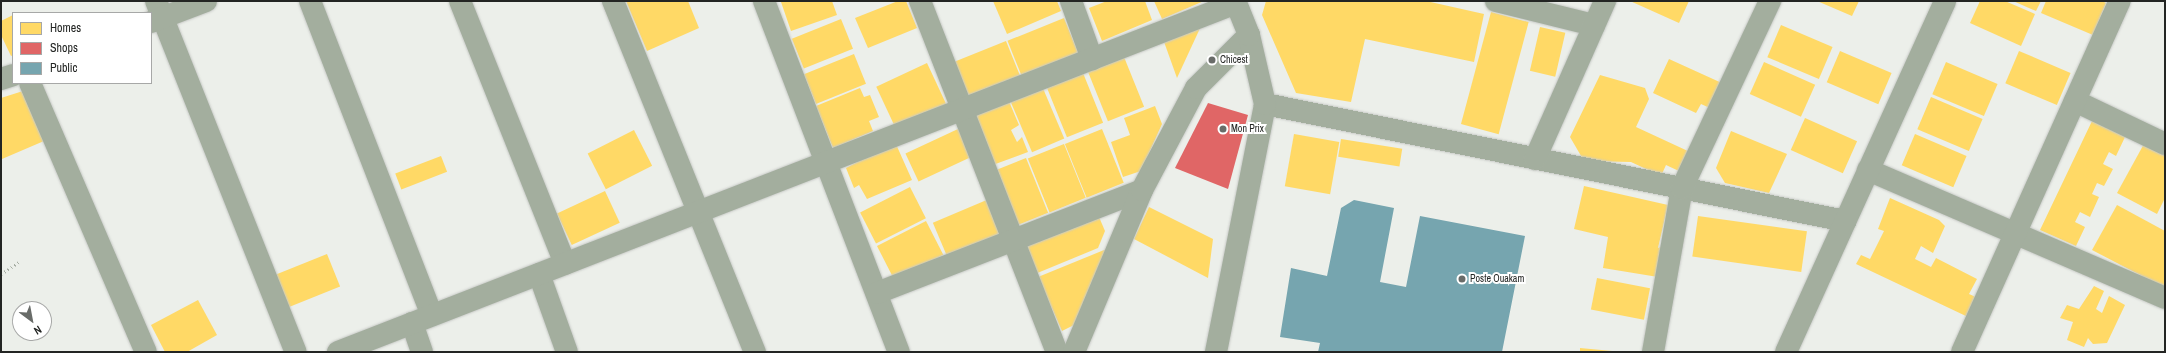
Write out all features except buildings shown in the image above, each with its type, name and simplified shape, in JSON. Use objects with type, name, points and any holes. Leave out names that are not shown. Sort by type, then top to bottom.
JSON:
[{"type":"street","points":[[206,1],[156,13],[296,352]]},
{"type":"street","points":[[310,1],[432,315]]},
{"type":"street","points":[[460,1],[565,264]]},
{"type":"street","points":[[612,1],[755,352]]},
{"type":"street","points":[[764,1],[899,352]]},
{"type":"street","points":[[920,1],[1056,352]]},
{"type":"street","points":[[1070,1],[1092,59]]},
{"type":"street","points":[[1496,1],[1594,25]]},
{"type":"street","points":[[1535,159],[1605,1]]},
{"type":"street","points":[[1653,352],[1682,188],[1770,1]]},
{"type":"street","points":[[1786,352],[1945,1]]},
{"type":"street","points":[[1962,352],[2120,1]]},
{"type":"street","points":[[338,352],[1236,2],[1249,36],[1265,104],[1216,352]]},
{"type":"street","points":[[1074,352],[1142,190],[1196,88],[1249,36]]},
{"type":"street","points":[[1,79],[12,74]]},
{"type":"street","points":[[30,84],[146,352]]},
{"type":"street","points":[[2075,101],[2165,144]]},
{"type":"street","points":[[1265,104],[1845,221]]},
{"type":"street","points":[[1868,170],[2165,298]]},
{"type":"street","points":[[876,293],[1142,190]]},
{"type":"street","points":[[539,274],[567,352]]},
{"type":"street","points":[[412,323],[422,352]]},
{"type":"path","points":[[1,274],[19,262]]},
{"type":"place","name":"Chicest","points":[[1212,60]]},
{"type":"place","name":"Mon Prix","points":[[1223,129]]},
{"type":"place","name":"Poste Ouakam","points":[[1462,279]]}]
